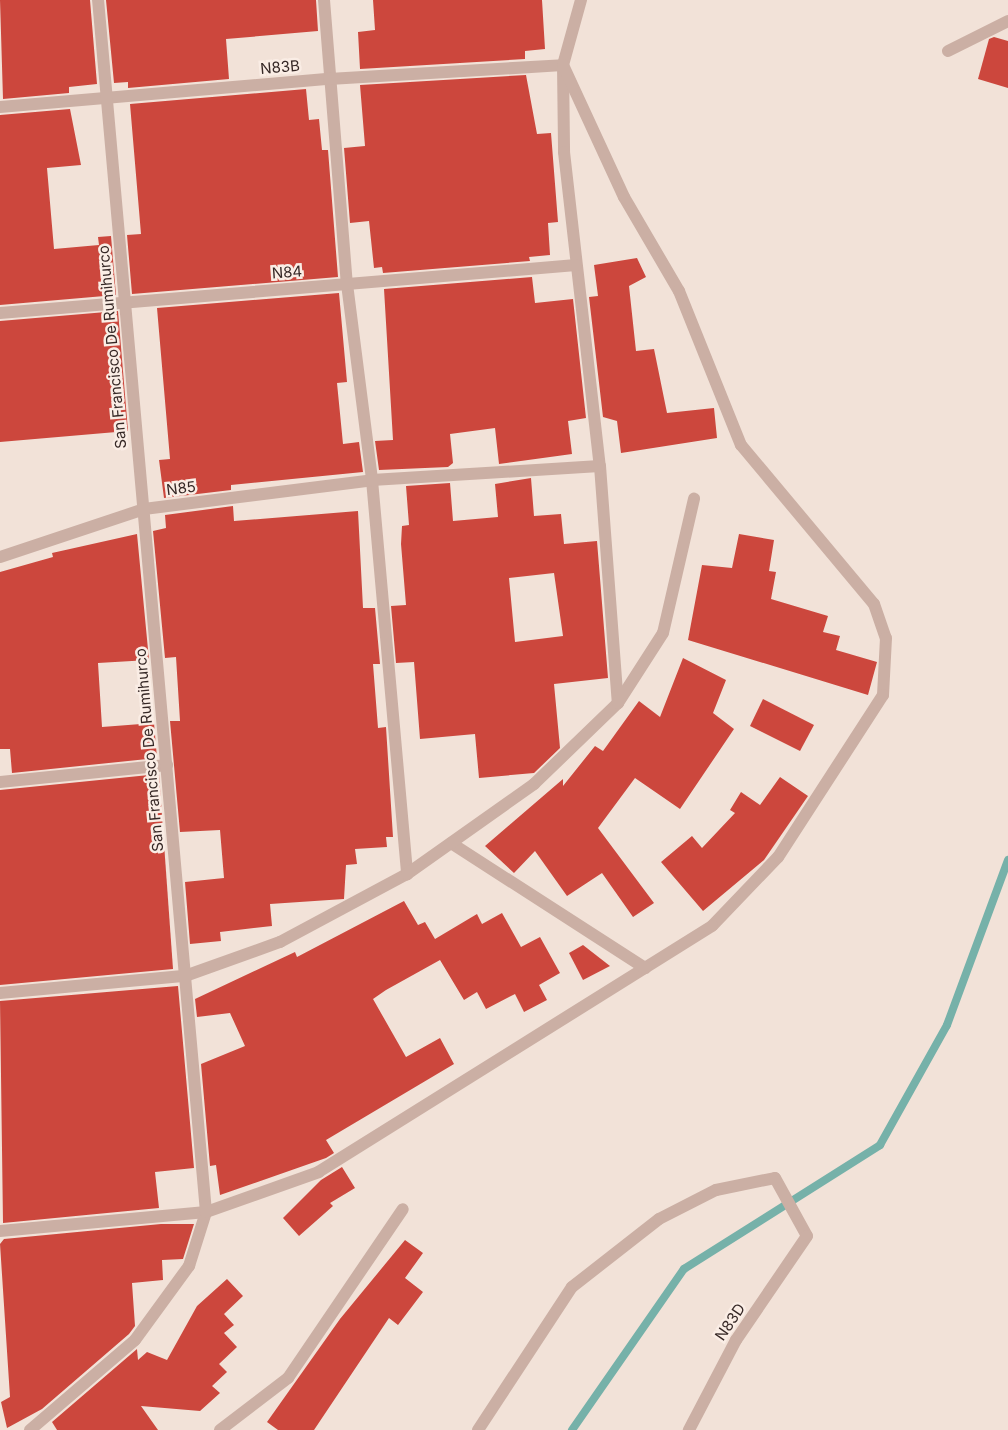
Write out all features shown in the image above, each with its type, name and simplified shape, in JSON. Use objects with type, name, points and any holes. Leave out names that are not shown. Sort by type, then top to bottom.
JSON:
[{"type":"street","name":"San Francisco De Rumihurco","points":[[30,1430],[135,1340],[189,1266],[206,1212],[168,765],[124,301],[98,0]]},
{"type":"street","points":[[324,0],[347,284],[372,480],[407,874]]},
{"type":"street","points":[[581,0],[563,65],[564,152],[600,466],[618,703]]},
{"type":"street","points":[[948,51],[1008,21]]},
{"type":"street","name":"N83B","points":[[0,107],[329,79],[563,65]]},
{"type":"street","points":[[0,1231],[206,1212],[319,1172],[712,926],[778,857],[883,695],[886,638],[874,604],[741,445],[679,291],[624,197],[563,65]]},
{"type":"street","name":"N84","points":[[0,313],[124,301],[576,265]]},
{"type":"street","name":"N85","points":[[0,557],[144,509],[372,480],[600,466]]},
{"type":"street","points":[[0,993],[185,976],[280,942],[407,874],[534,784],[618,703],[663,633],[694,499]]},
{"type":"street","points":[[0,782],[168,765]]},
{"type":"street","points":[[451,843],[645,968]]},
{"type":"street","name":"N83D","points":[[478,1430],[572,1287],[659,1219],[716,1190],[775,1178],[807,1236],[736,1340],[689,1430]]},
{"type":"street","points":[[220,1430],[288,1378],[404,1209]]},
{"type":"building","points":[[0,0],[90,0],[97,84],[69,87],[69,93],[3,99]]},
{"type":"building","points":[[106,0],[316,0],[318,31],[226,39],[229,79],[128,88],[128,82],[114,83]]},
{"type":"building","points":[[373,0],[542,0],[545,49],[525,51],[525,59],[360,69],[358,32],[375,30]]},
{"type":"building","points":[[994,37],[1008,41],[1008,88],[978,79],[989,39]]},
{"type":"building","points":[[526,75],[537,134],[551,133],[558,222],[548,223],[550,255],[529,257],[530,261],[383,273],[382,267],[374,268],[369,221],[350,223],[344,148],[365,146],[360,85]]},
{"type":"building","points":[[306,89],[309,120],[319,119],[322,150],[328,150],[338,277],[132,294],[127,235],[141,234],[130,104]]},
{"type":"building","points":[[70,109],[81,165],[47,168],[54,249],[99,245],[98,237],[111,236],[116,295],[0,305],[0,115]]},
{"type":"building","points":[[637,258],[646,277],[629,286],[636,351],[654,349],[667,413],[714,408],[717,438],[621,453],[617,421],[603,417],[589,297],[598,296],[594,265]]},
{"type":"building","points":[[532,277],[535,303],[573,299],[586,418],[568,421],[572,454],[499,464],[495,428],[450,434],[453,463],[448,467],[379,470],[375,441],[393,440],[384,289]]},
{"type":"building","points":[[339,293],[347,382],[337,383],[343,444],[359,442],[363,472],[231,485],[231,490],[164,498],[159,460],[170,459],[157,308]]},
{"type":"building","points":[[118,311],[128,431],[0,442],[0,321]]},
{"type":"building","points":[[531,478],[534,516],[561,514],[564,544],[597,541],[608,678],[554,684],[560,748],[534,773],[479,778],[475,734],[420,739],[414,662],[396,663],[391,606],[406,605],[401,544],[402,526],[409,525],[406,486],[450,483],[453,521],[498,517],[495,484]],"holes":[[[554,573],[563,636],[515,642],[509,578]]]},
{"type":"building","points":[[233,506],[234,521],[358,511],[363,608],[375,608],[380,664],[373,664],[378,728],[386,727],[393,837],[386,837],[387,847],[355,849],[357,864],[346,865],[344,899],[270,904],[272,926],[220,932],[221,941],[190,944],[185,882],[224,878],[220,830],[180,832],[170,721],[180,721],[176,657],[165,658],[153,531],[166,528],[165,515]]},
{"type":"building","points":[[137,534],[149,660],[98,663],[102,727],[154,723],[157,758],[12,773],[10,749],[0,749],[0,572],[53,557],[52,553]]},
{"type":"building","points":[[739,534],[774,540],[769,571],[776,572],[771,599],[828,616],[823,632],[840,636],[836,650],[877,662],[868,695],[688,640],[702,565],[732,568]]},
{"type":"building","points":[[683,658],[726,680],[713,713],[734,729],[680,809],[635,778],[598,828],[654,903],[633,917],[602,873],[567,896],[535,851],[514,873],[485,846],[563,779],[563,786],[595,746],[603,751],[639,701],[660,717]]},
{"type":"building","points":[[763,699],[814,725],[800,751],[750,726]]},
{"type":"building","points":[[159,774],[173,969],[0,985],[0,790]]},
{"type":"building","points":[[780,777],[808,796],[764,860],[703,911],[661,862],[692,836],[702,848],[735,813],[730,810],[741,792],[760,805]]},
{"type":"building","points":[[404,901],[418,925],[425,922],[435,939],[477,914],[482,924],[502,913],[521,947],[540,937],[560,973],[539,985],[547,1000],[524,1012],[515,994],[486,1009],[477,992],[464,1000],[440,960],[386,990],[373,999],[406,1057],[440,1038],[454,1064],[326,1140],[334,1153],[326,1158],[220,1195],[216,1165],[210,1166],[201,1064],[245,1046],[230,1013],[197,1017],[195,999],[295,952],[297,957]]},
{"type":"building","points":[[583,945],[610,966],[583,980],[569,953]]},
{"type":"building","points":[[178,986],[194,1168],[155,1172],[159,1208],[3,1223],[0,1001]]},
{"type":"building","points":[[342,1167],[355,1188],[330,1203],[333,1206],[299,1236],[283,1218],[321,1180]]},
{"type":"building","points":[[161,1224],[194,1224],[183,1259],[162,1260],[163,1280],[132,1283],[135,1326],[129,1334],[42,1409],[7,1428],[1,1402],[10,1397],[0,1244],[4,1239]]},
{"type":"building","points":[[405,1240],[423,1253],[405,1278],[423,1292],[398,1325],[389,1318],[314,1430],[278,1430],[267,1422],[340,1319]]},
{"type":"building","points":[[227,1279],[243,1296],[224,1314],[234,1325],[224,1333],[237,1347],[219,1364],[227,1372],[212,1386],[220,1393],[200,1411],[141,1406],[158,1430],[57,1430],[52,1422],[137,1349],[138,1360],[147,1352],[167,1360],[197,1306]]},
{"type":"waterway","points":[[572,1430],[684,1269],[880,1145],[947,1025],[1008,860]]}]
